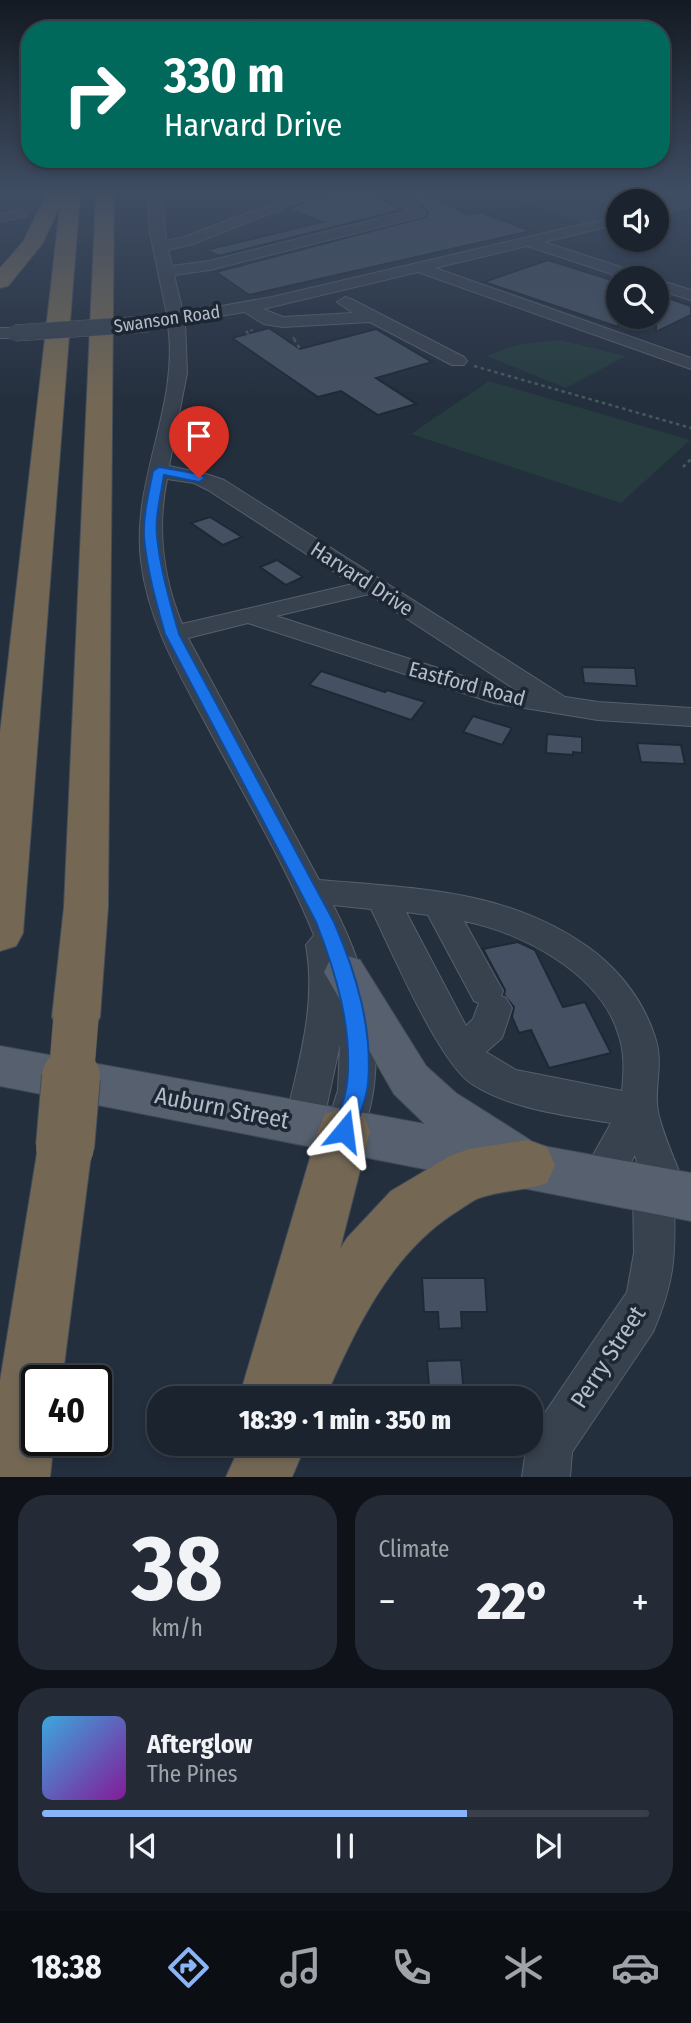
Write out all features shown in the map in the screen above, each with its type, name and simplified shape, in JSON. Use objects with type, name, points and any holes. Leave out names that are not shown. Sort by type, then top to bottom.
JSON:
[{"type":"highway","points":[[0,281],[16,262]]},
{"type":"highway","points":[[0,933],[64,262]]},
{"type":"highway","points":[[17,1477],[65,1147],[86,908],[103,262]]},
{"type":"highway","points":[[272,1386],[324,1127]]},
{"type":"highway","points":[[299,1386],[324,1331],[367,1258],[411,1210],[469,1174],[528,1165]]},
{"type":"highway","points":[[248,1477],[254,1456]]},
{"type":"highway","points":[[259,1477],[269,1456]]},
{"type":"main road","points":[[345,972],[400,1066],[423,1095],[528,1165]]},
{"type":"main road","name":"Auburn Street","points":[[0,1066],[671,1193]]},
{"type":"street","points":[[164,262],[177,320],[179,346],[177,383],[152,510],[150,535],[159,587],[172,634],[309,891],[345,972],[356,1027],[357,1085],[324,1127]]},
{"type":"street","points":[[166,271],[221,262]]},
{"type":"street","name":"Swanson Road","points":[[8,333],[177,320],[248,307],[438,262]]},
{"type":"street","points":[[412,268],[433,280]]},
{"type":"street","points":[[412,268],[691,364]]},
{"type":"street","points":[[669,288],[691,295]]},
{"type":"street","points":[[345,302],[458,361]]},
{"type":"street","points":[[248,307],[270,320],[283,322],[365,314]]},
{"type":"street","name":"Harvard Drive","points":[[159,471],[212,482],[558,705]]},
{"type":"street","points":[[172,634],[373,586]]},
{"type":"street","name":"Eastford Road","points":[[250,616],[461,686],[511,698],[598,711],[691,717]]},
{"type":"street","points":[[293,860],[320,936],[328,972],[321,1046],[324,1127]]},
{"type":"street","points":[[309,891],[439,906],[498,917],[532,928],[574,955],[610,987],[631,1020],[639,1042],[642,1068],[639,1111],[599,1180]]},
{"type":"street","points":[[383,900],[463,1052],[483,1072],[499,1081],[524,1089],[639,1111]]},
{"type":"street","points":[[439,906],[490,999],[489,1027],[463,1052]]},
{"type":"street","name":"Perry Street","points":[[546,1477],[549,1451],[556,1436],[638,1317],[648,1293],[655,1253],[671,1193],[639,1111]]},
{"type":"path","points":[[458,361],[691,428]]},
{"type":"path","points":[[682,467],[691,459]]},
{"type":"green space","points":[[559,340],[626,356],[566,388],[486,356],[516,345]]},
{"type":"green space","points":[[489,381],[690,440],[621,503],[411,434]]},
{"type":"building","points":[[254,262],[395,262],[249,295],[216,272]]},
{"type":"building","points":[[542,262],[554,262],[606,278],[606,323],[484,282]]},
{"type":"building","points":[[669,298],[691,306],[691,315],[669,326]]},
{"type":"building","points":[[269,328],[300,349],[376,329],[432,362],[376,378],[416,404],[378,415],[341,391],[318,397],[232,338]]},
{"type":"building","points":[[210,517],[242,537],[223,545],[191,523]]},
{"type":"building","points":[[277,560],[303,577],[286,585],[260,567]]},
{"type":"building","points":[[582,667],[635,668],[637,686],[584,683]]},
{"type":"building","points":[[321,671],[425,702],[411,720],[309,685]]},
{"type":"building","points":[[473,716],[512,728],[502,745],[463,732]]},
{"type":"building","points":[[547,734],[582,737],[582,753],[546,753]]},
{"type":"building","points":[[637,743],[681,745],[685,764],[641,762]]},
{"type":"building","points":[[518,942],[535,950],[563,1007],[585,1002],[611,1053],[549,1068],[531,1030],[519,1033],[512,1017],[514,1007],[504,995],[505,990],[483,949]]},
{"type":"building","points":[[422,1278],[485,1278],[487,1312],[461,1312],[462,1328],[439,1329],[438,1312],[424,1312]]},
{"type":"building","points":[[461,1360],[463,1386],[429,1386],[427,1361]]},
{"type":"route","points":[[199,478],[159,471],[150,535],[154,566],[172,634],[281,837],[339,954],[350,989],[357,1045],[357,1085],[344,1131]]}]
